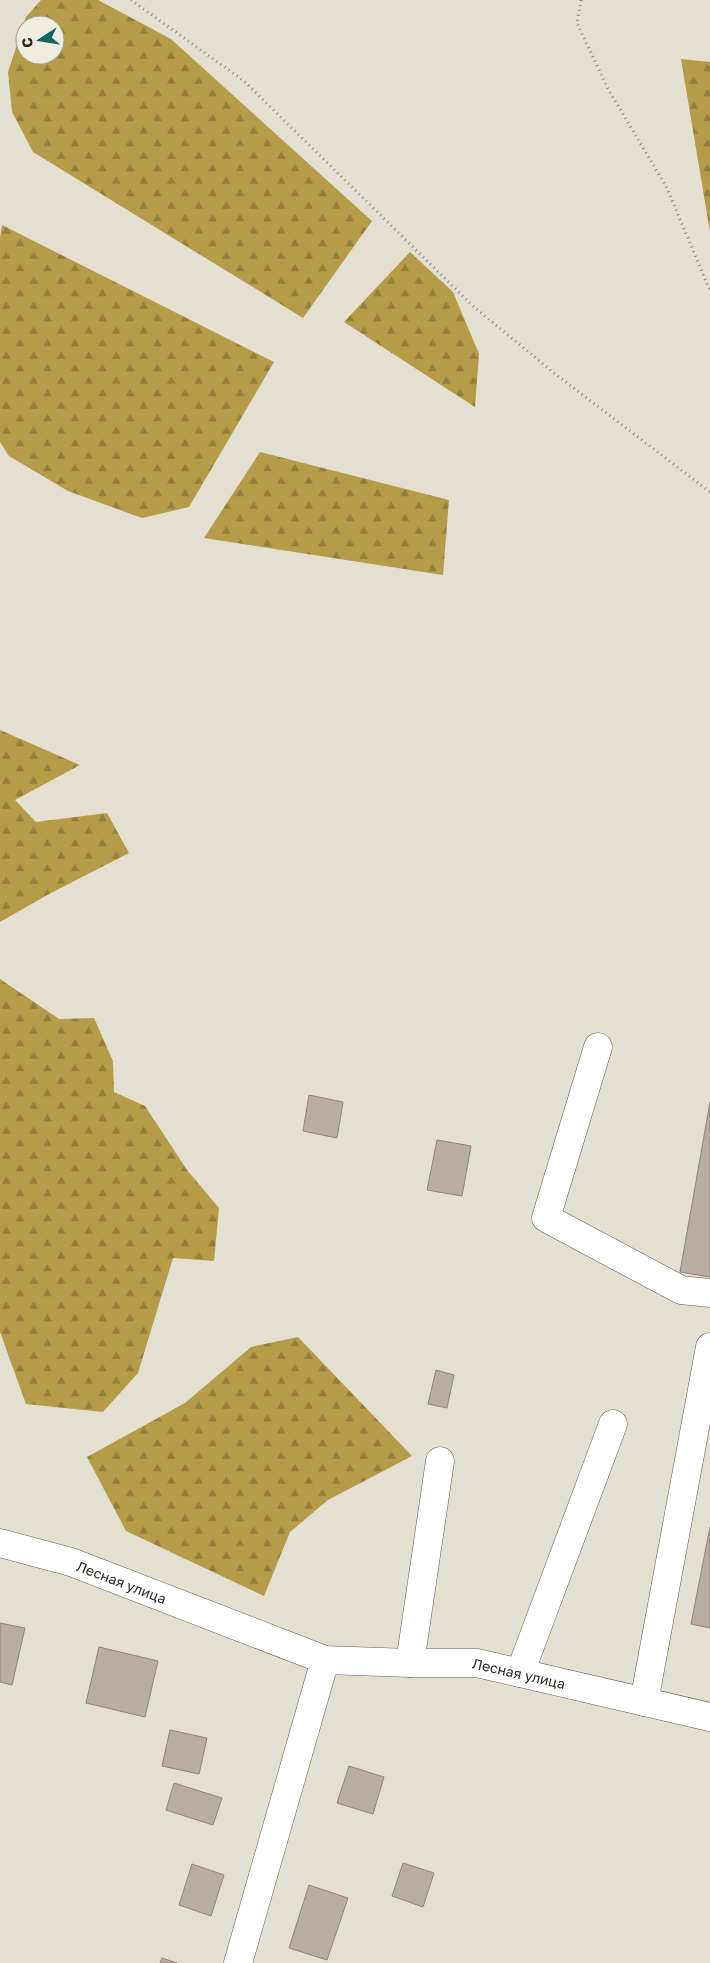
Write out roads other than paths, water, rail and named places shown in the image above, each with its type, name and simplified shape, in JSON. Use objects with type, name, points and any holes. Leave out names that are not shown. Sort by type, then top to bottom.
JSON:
[{"type":"street","points":[[598,1046],[546,1218],[681,1290],[710,1293]]},
{"type":"street","points":[[644,1702],[710,1346]]},
{"type":"street","points":[[520,1673],[612,1424]]},
{"type":"street","points":[[410,1663],[440,1461]]},
{"type":"street","name":"Лесная улица","points":[[0,1543],[71,1562],[325,1660],[477,1663],[710,1717]]},
{"type":"street","points":[[238,1963],[325,1660]]}]
